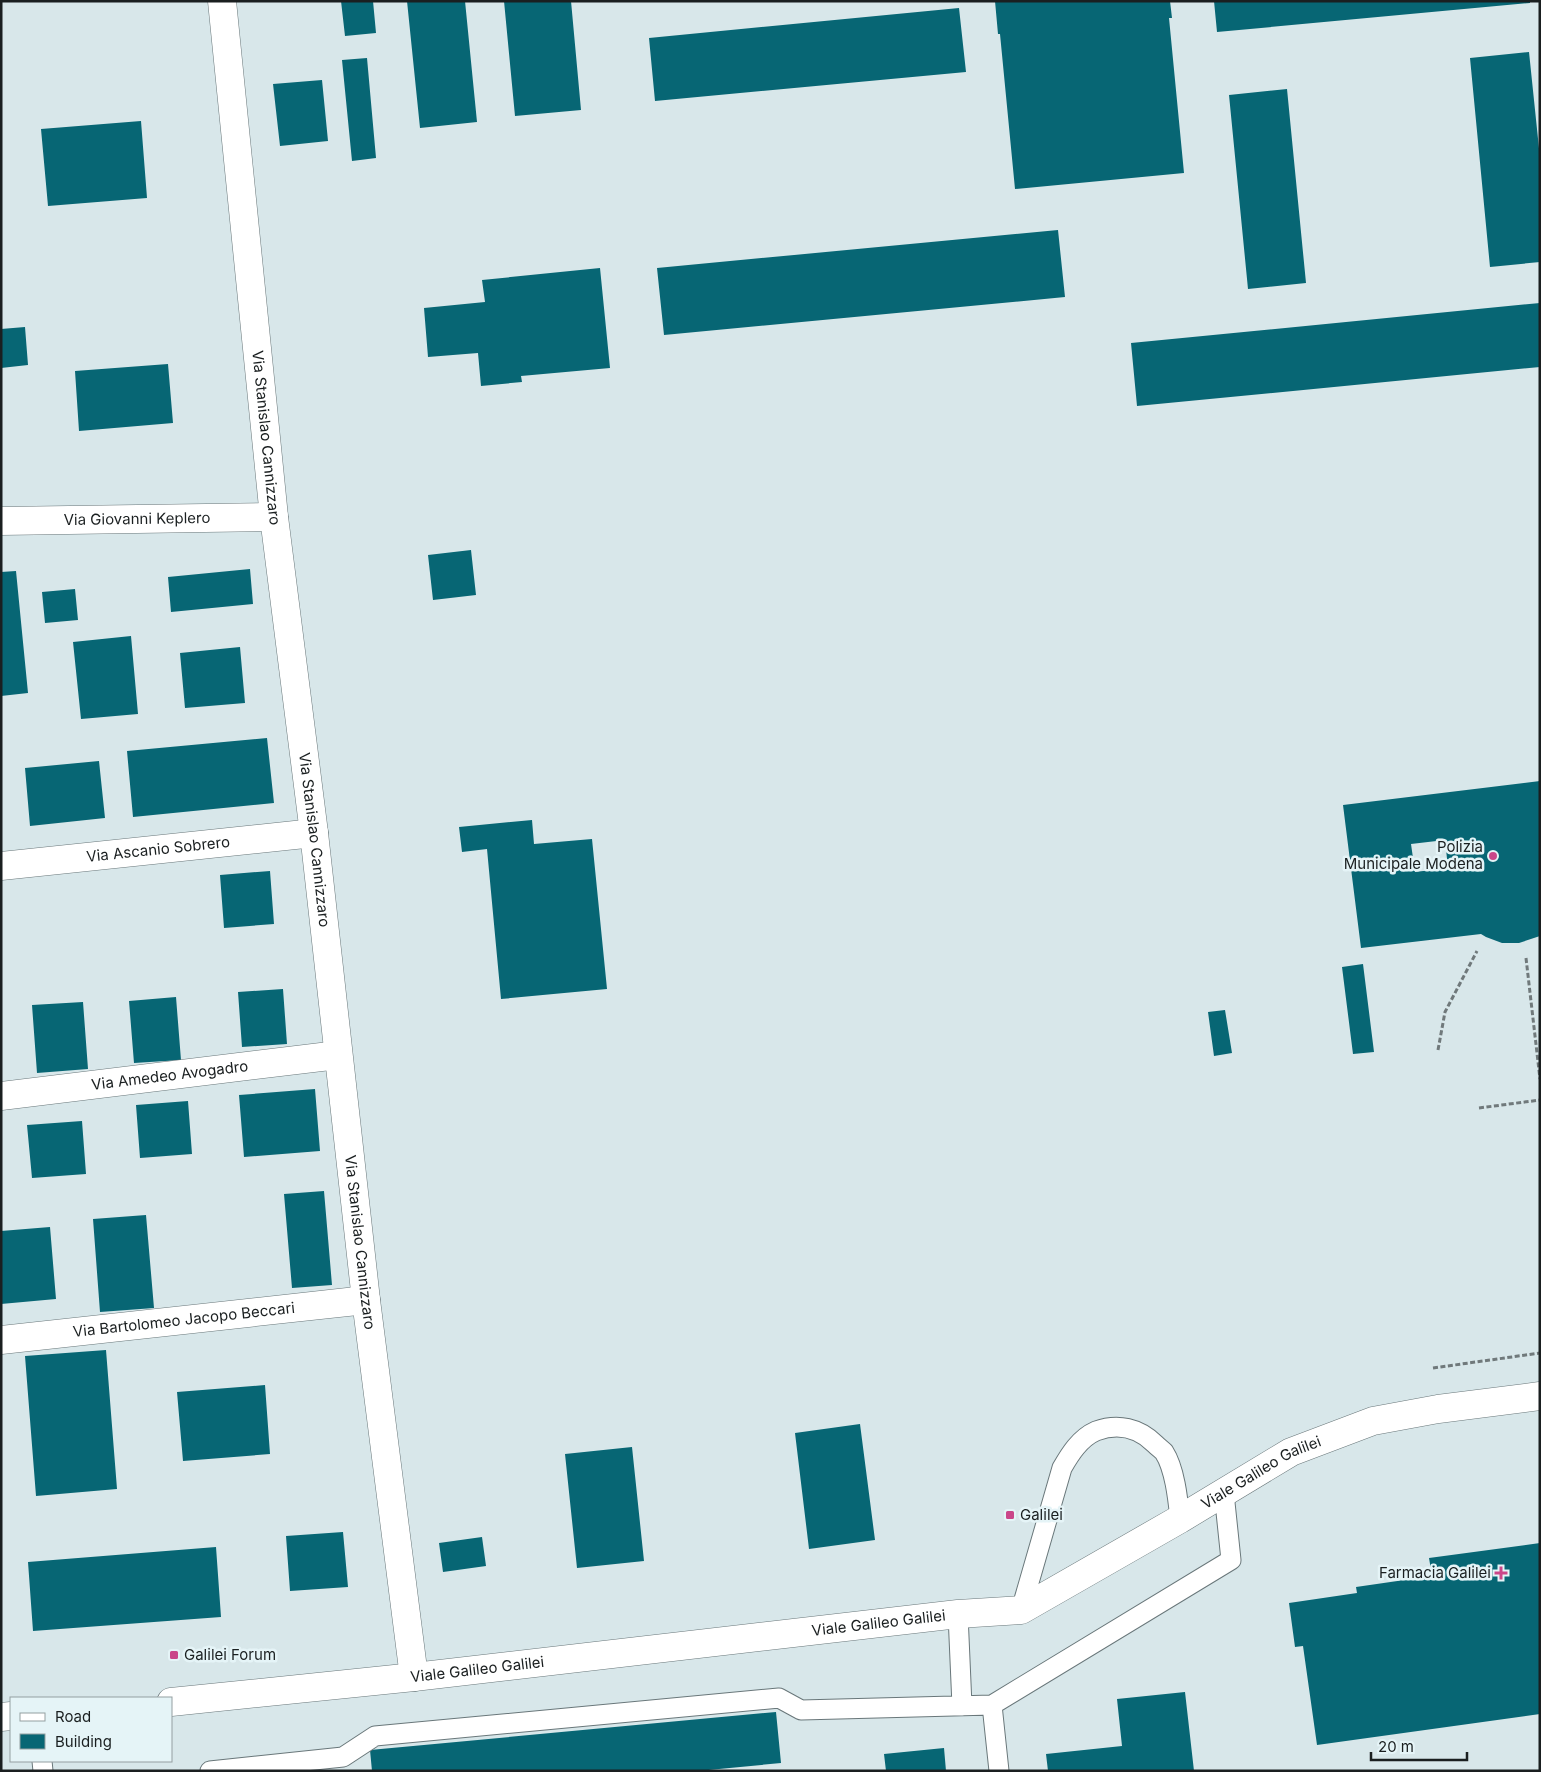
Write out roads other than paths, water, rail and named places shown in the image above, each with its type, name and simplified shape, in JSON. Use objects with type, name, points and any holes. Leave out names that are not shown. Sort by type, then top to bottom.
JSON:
[{"type":"street","name":"Via Stanislao Cannizzaro","points":[[222,1],[274,517],[314,833],[366,1300],[414,1676]]},
{"type":"street","name":"Via Giovanni Keplero","points":[[1,521],[274,517]]},
{"type":"street","name":"Via Ascanio Sobrero","points":[[1,866],[314,833]]},
{"type":"street","name":"Via Amedeo Avogadro","points":[[1,1096],[338,1055]]},
{"type":"street","name":"Via Bartolomeo Jacopo Beccari","points":[[1,1340],[366,1300]]},
{"type":"street","name":"Viale Galileo Galilei","points":[[172,1702],[958,1614],[1021,1610],[1180,1519],[1291,1452],[1373,1421],[1540,1396]]},
{"type":"lane","points":[[1021,1610],[1062,1468],[1072,1451],[1094,1432],[1113,1427],[1130,1428],[1147,1436],[1164,1452],[1176,1484],[1180,1519]]},
{"type":"lane","points":[[210,1771],[343,1757],[375,1736],[779,1698],[802,1710],[992,1705],[1232,1560],[1224,1493]]},
{"type":"lane","points":[[958,1614],[962,1706]]},
{"type":"lane","points":[[992,1705],[998,1771]]},
{"type":"place","name":"Polizia Municipale Modena","points":[[1493,856]]},
{"type":"place","name":"Galilei","points":[[1010,1515]]},
{"type":"place","name":"Farmacia Galilei","points":[[1501,1573]]},
{"type":"place","name":"Galilei Forum","points":[[174,1655]]}]
